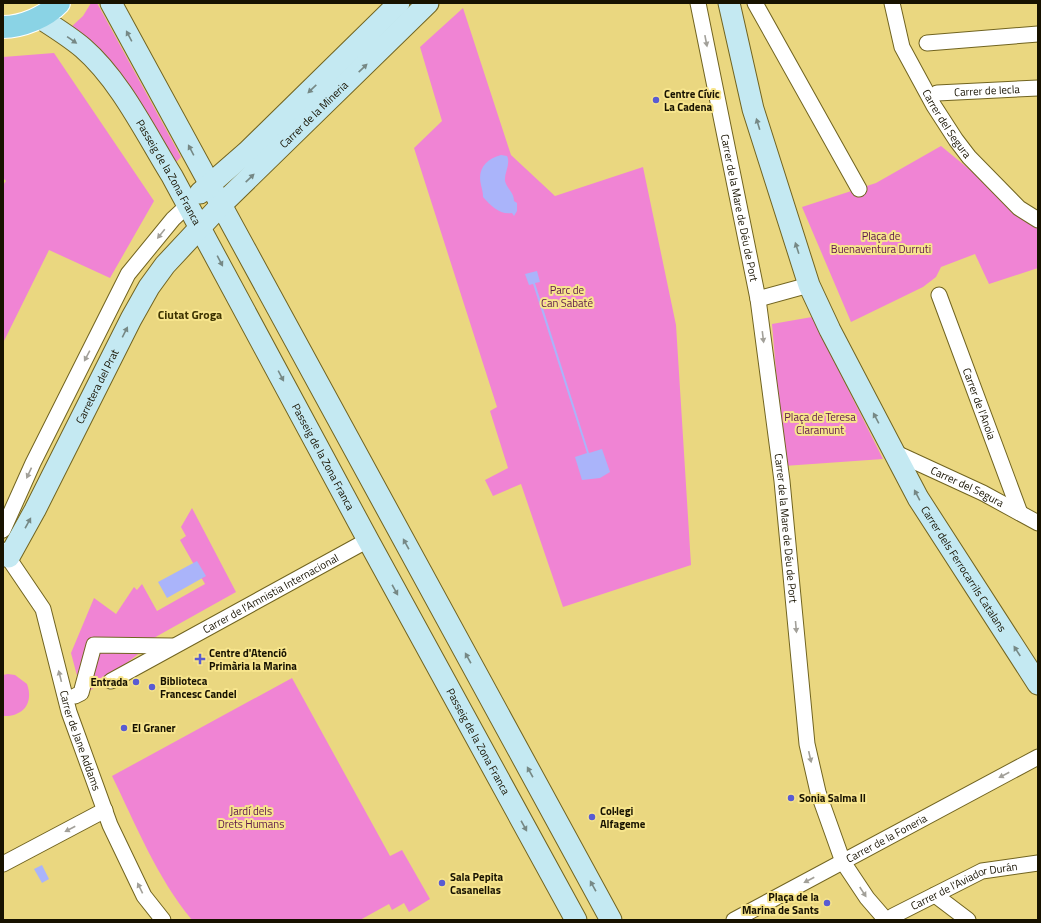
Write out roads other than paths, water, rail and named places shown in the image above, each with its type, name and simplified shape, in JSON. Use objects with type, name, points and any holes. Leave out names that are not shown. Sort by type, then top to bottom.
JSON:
[{"type":"main road","points":[[3,28],[12,27],[40,18],[59,3]]},
{"type":"main road","points":[[111,3],[611,920]]},
{"type":"main road","name":"Carrer de la Mineria","points":[[187,206],[209,184],[247,152],[399,3]]},
{"type":"main road","points":[[729,3],[753,109],[808,285],[894,452]]},
{"type":"main road","name":"Carrer de la Mineria","points":[[200,227],[416,7]]},
{"type":"main road","name":"Passeig de la Zona Franca","points":[[40,18],[83,48],[112,81],[172,176],[368,540],[576,920]]},
{"type":"main road","name":"Carretera del Prat","points":[[5,559],[35,510],[149,286],[165,265],[200,227]]},
{"type":"main road","name":"Carrer dels Ferrocarrils Catalans","points":[[894,452],[918,498],[1038,684]]},
{"type":"street","name":"Carrer de la Mare de Déu de Port","points":[[698,3],[758,299],[782,481],[807,744],[818,792],[843,862],[867,898],[890,918]]},
{"type":"street","points":[[755,3],[858,190]]},
{"type":"street","name":"Carrer del Segura","points":[[892,3],[902,47],[934,106],[956,140],[969,157],[1019,208],[1038,220]]},
{"type":"street","points":[[927,42],[1038,34]]},
{"type":"street","name":"Carrer de Iecla","points":[[937,93],[1038,88]]},
{"type":"street","name":"Carretera del Prat","points":[[3,530],[33,463],[128,274],[173,219],[187,206]]},
{"type":"street","points":[[758,299],[808,285]]},
{"type":"street","name":"Carrer de l'Anoia","points":[[939,295],[1020,513]]},
{"type":"street","name":"Carrer del Segura","points":[[894,452],[983,493],[1038,523]]},
{"type":"street","name":"Carrer de l'Amnistia Internacional","points":[[111,681],[368,540]]},
{"type":"street","name":"Carrer de Jane Addams","points":[[5,559],[43,609],[69,712],[105,810],[144,896],[163,920]]},
{"type":"street","name":"Carrer de l'Amnistia Internacional","points":[[75,696],[81,693],[94,645],[173,646]]},
{"type":"street","name":"Carrer de la Foneria","points":[[734,920],[1038,757]]},
{"type":"street","points":[[3,864],[105,810]]},
{"type":"street","name":"Carrer de l'Aviador Durán","points":[[890,918],[982,871],[1036,866]]},
{"type":"street","points":[[935,895],[968,920]]},
{"type":"water","points":[[501,155],[507,156],[508,159],[505,181],[513,195],[514,201],[517,203],[517,211],[514,216],[512,213],[504,213],[496,209],[483,197],[480,174],[487,162]]},
{"type":"water","points":[[537,271],[540,282],[535,283],[589,453],[602,449],[610,472],[600,478],[582,480],[575,457],[587,453],[533,284],[529,285],[525,274]]},
{"type":"water","points":[[197,561],[206,576],[167,598],[158,582]]},
{"type":"water","points":[[42,865],[49,879],[42,883],[34,869]]},
{"type":"place","name":"Centre Cívic La Cadena","points":[[656,100]]},
{"type":"place","name":"Centre d'Atenció Primària la Marina","points":[[200,659]]},
{"type":"place","name":"Entrada","points":[[136,682]]},
{"type":"place","name":"Biblioteca Francesc Candel","points":[[152,687]]},
{"type":"place","name":"El Graner","points":[[124,728]]},
{"type":"place","name":"Sonia Salma II","points":[[791,798]]},
{"type":"place","name":"Col·legi Alfageme","points":[[592,817]]},
{"type":"place","name":"Sala Pepita Casanellas","points":[[442,883]]},
{"type":"place","name":"Plaça de la Marina de Sants","points":[[827,903]]},
{"type":"district","name":"Ciutat Groga","points":[[190,315]]},
{"type":"park label","name":"Plaça de Buenaventura Durruti","points":[[881,242]]},
{"type":"park label","name":"Parc de Can Sabaté","points":[[567,296]]},
{"type":"park label","name":"Plaça de Teresa Claramunt","points":[[820,423]]},
{"type":"park label","name":"Jardí dels Drets Humans","points":[[251,817]]}]
